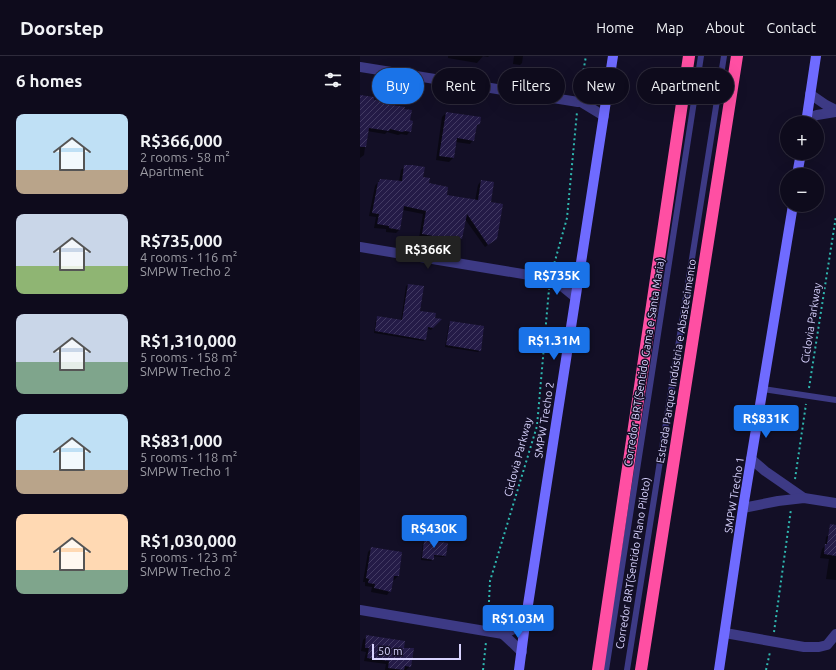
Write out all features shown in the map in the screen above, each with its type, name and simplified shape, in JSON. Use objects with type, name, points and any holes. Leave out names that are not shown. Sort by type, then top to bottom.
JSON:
[{"type":"highway","points":[[600,668],[689,56]]},
{"type":"highway","name":"Estrada Parque Indústria e Abastecimento","points":[[640,670],[737,56]]},
{"type":"street","name":"SMPW Trecho 2","points":[[611,68],[613,56]]},
{"type":"street","points":[[807,116],[816,56]]},
{"type":"street","points":[[360,67],[573,101]]},
{"type":"street","points":[[810,94],[836,111]]},
{"type":"street","points":[[583,104],[604,116]]},
{"type":"street","name":"SMPW Trecho 2","points":[[519,670],[575,297],[606,104]]},
{"type":"street","points":[[815,116],[836,111]]},
{"type":"street","name":"SMPW Trecho 1","points":[[719,670],[743,508],[791,212]]},
{"type":"street","points":[[360,247],[552,278],[575,297]]},
{"type":"street","points":[[552,278],[580,267]]},
{"type":"street","points":[[751,459],[793,495],[836,503]]},
{"type":"street","points":[[743,508],[793,495]]},
{"type":"street","points":[[360,610],[503,634],[522,652]]},
{"type":"street","points":[[503,634],[525,624]]},
{"type":"street","points":[[725,633],[804,647],[823,647],[827,645],[836,634]]},
{"type":"lane","name":"Corredor BRT(Sentido Gama e Santa Maria)","points":[[600,668],[702,56]]},
{"type":"lane","name":"Corredor BRT(Sentido Plano Piloto)","points":[[626,670],[724,56]]},
{"type":"lane","points":[[763,389],[836,400]]},
{"type":"path","name":"Ciclovia Parkway","points":[[584,68],[586,56]]},
{"type":"path","name":"Ciclovia Parkway","points":[[483,670],[490,581],[536,426],[552,278],[567,218],[579,104]]},
{"type":"path","name":"Ciclovia Parkway","points":[[766,670],[773,642],[793,495],[836,216]]},
{"type":"building","points":[[360,95],[372,97],[372,104],[390,104],[412,110],[410,120],[413,121],[411,132],[369,128],[366,147],[360,147]]},
{"type":"building","points":[[446,112],[481,117],[480,124],[477,125],[474,141],[457,138],[454,158],[439,156]]},
{"type":"building","points":[[404,165],[425,167],[423,177],[430,178],[429,183],[448,187],[447,195],[478,200],[481,180],[494,182],[491,202],[503,204],[497,239],[488,245],[467,214],[462,239],[422,234],[426,211],[404,206],[400,230],[377,224],[379,214],[372,213],[378,182],[380,179],[402,181]]},
{"type":"building","points":[[408,284],[424,286],[420,311],[436,313],[435,318],[442,319],[433,328],[428,327],[426,340],[375,331],[377,316],[402,320]]},
{"type":"building","points":[[450,321],[484,326],[481,351],[446,345]]},
{"type":"building","points":[[830,524],[836,525],[836,556],[824,554]]},
{"type":"building","points":[[424,540],[448,543],[446,556],[434,555],[434,560],[422,558]]},
{"type":"building","points":[[371,547],[402,552],[399,576],[394,576],[391,592],[374,588],[375,584],[368,583],[369,579],[366,578]]},
{"type":"building","points":[[366,635],[405,641],[404,648],[414,648],[411,667],[405,666],[404,670],[388,668],[389,661],[367,658],[369,648],[365,648]]}]
